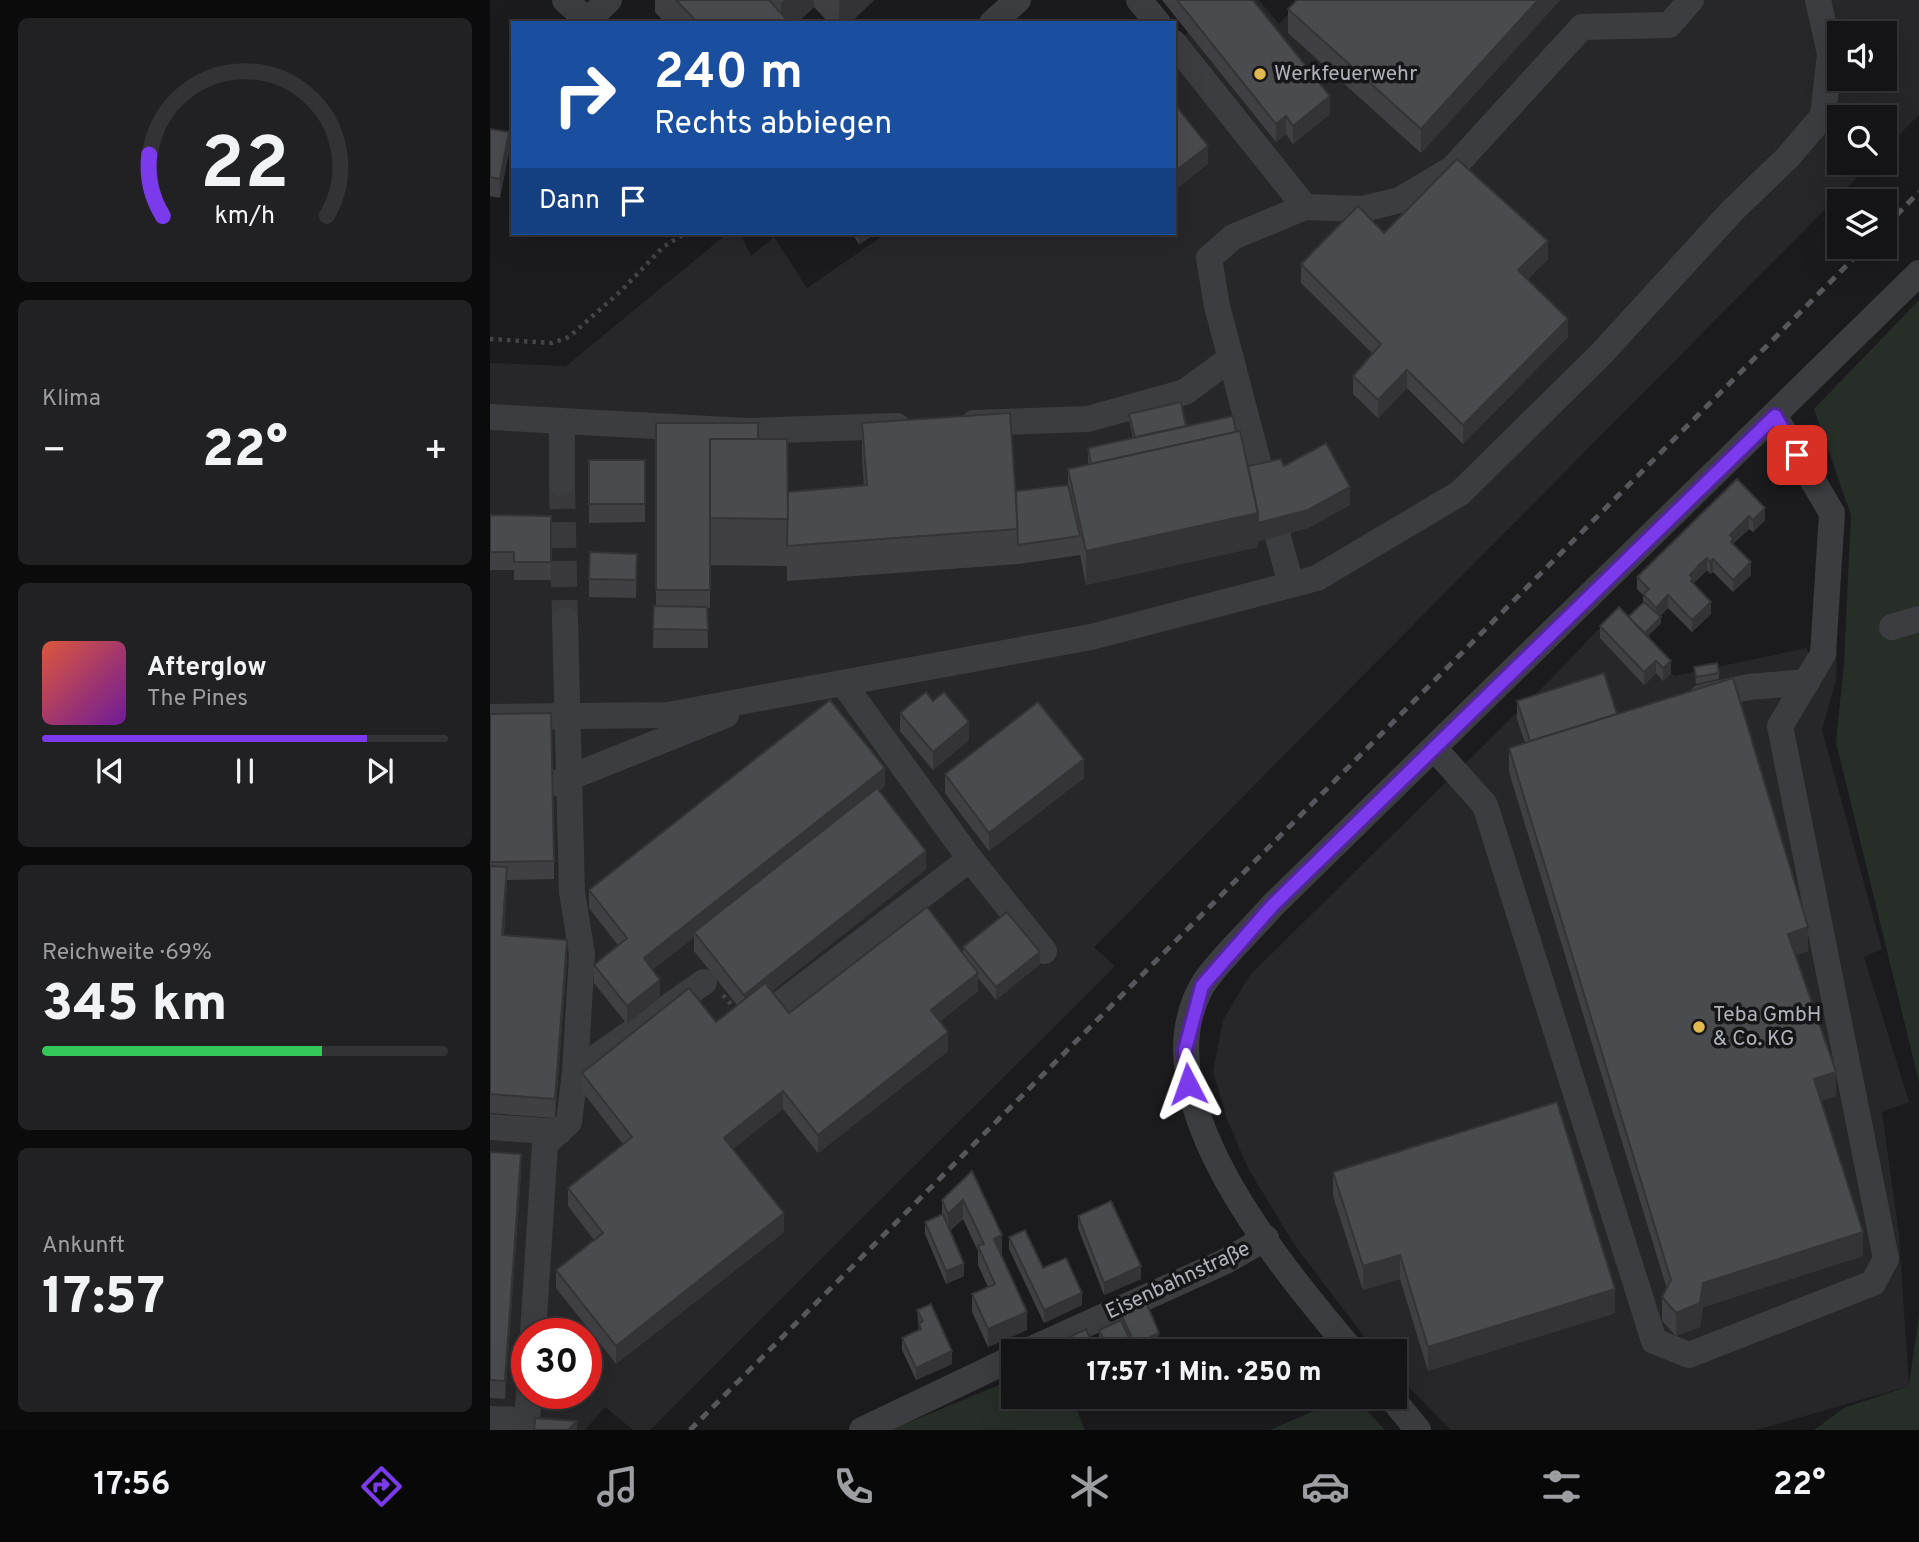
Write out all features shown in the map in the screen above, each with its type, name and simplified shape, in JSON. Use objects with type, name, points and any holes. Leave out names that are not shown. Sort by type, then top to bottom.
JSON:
[{"type":"street","points":[[565,0],[589,21],[609,0]]},
{"type":"street","points":[[994,21],[1018,0]]},
{"type":"street","points":[[1139,0],[1156,21]]},
{"type":"street","points":[[1263,481],[1217,306],[1209,258],[1233,237],[1305,207],[1363,209],[1400,200],[1452,169],[1582,27],[1669,25],[1692,0]]},
{"type":"street","points":[[490,717],[668,715],[1091,637],[1317,578],[1460,493],[1602,353],[1733,210],[1788,157],[1824,116],[1830,54],[1818,0]]},
{"type":"street","points":[[1176,46],[1305,207]]},
{"type":"street","name":"Eisenbahnstraße","points":[[1054,1339],[1224,1262],[1266,1238],[1210,1151],[1188,1084],[1185,1050],[1202,986],[1272,906],[1919,273]]},
{"type":"street","points":[[951,424],[1088,419],[1185,392],[1231,358]]},
{"type":"street","points":[[1434,748],[1485,805],[1654,1341],[1689,1355],[1873,1283],[1886,1259],[1780,726],[1823,654],[1832,513],[1775,416]]},
{"type":"street","points":[[490,417],[746,431],[924,425]]},
{"type":"street","points":[[562,422],[562,483]]},
{"type":"street","points":[[1278,537],[1291,584]]},
{"type":"street","points":[[534,1318],[545,1144],[569,1122],[575,1072],[582,954],[572,892],[562,780],[566,716],[565,620]]},
{"type":"street","points":[[1892,627],[1919,620]]},
{"type":"street","points":[[1683,701],[1749,687],[1807,682]]},
{"type":"street","points":[[843,683],[970,859],[1044,951]]},
{"type":"street","points":[[562,780],[620,760],[772,696]]},
{"type":"street","points":[[784,1001],[970,859]]},
{"type":"street","points":[[575,1072],[704,982]]},
{"type":"street","points":[[490,1127],[559,1132]]},
{"type":"street","points":[[1266,1238],[1343,1339]]},
{"type":"street","points":[[862,1430],[1001,1364]]},
{"type":"street","points":[[490,1419],[527,1420],[527,1409]]},
{"type":"street","points":[[1401,1409],[1418,1430]]},
{"type":"path","points":[[490,339],[552,342],[569,337],[622,290],[663,247],[683,235]]},
{"type":"path","points":[[704,982],[709,978],[741,1017]]},
{"type":"shaded area","points":[[1225,0],[1259,0],[1279,24],[1301,0],[1919,0],[1919,115],[1897,137],[1897,105],[1827,105],[1827,175],[1859,175],[1845,189],[1827,189],[1827,207],[1094,947],[1115,966],[650,1430],[633,1430],[605,1407],[585,1430],[490,1430],[490,363],[566,366],[726,235],[741,235],[751,256],[774,237],[807,288],[884,235],[1176,235],[1176,42]]},
{"type":"shaded area","points":[[1919,300],[1919,1082],[1836,742],[1844,664],[1851,515],[1814,409]]},
{"type":"shaded area","points":[[1613,614],[1674,676],[1807,648],[1809,656],[1837,652],[1836,680],[1822,730],[1882,949],[1864,957],[1909,1102],[1882,1112],[1899,1235],[1909,1386],[1756,1430],[1451,1430],[1407,1385],[1407,1339],[1366,1339],[1294,1244],[1248,1168],[1227,1119],[1213,1071],[1223,1020],[1250,975],[1554,676]]},
{"type":"shaded area","points":[[1919,1315],[1919,1430],[1814,1430],[1844,1408],[1909,1386]]},
{"type":"shaded area","points":[[1001,1384],[1001,1409],[1076,1409],[1085,1430],[891,1430]]},
{"type":"shaded area","points":[[1318,1409],[1365,1409],[1385,1430],[1270,1430]]},
{"type":"building","points":[[676,0],[769,0],[788,21],[696,21]]},
{"type":"building","name":"Werkfeuerwehr","points":[[1177,0],[1253,0],[1330,96],[1293,126],[1286,116],[1276,124]]},
{"type":"building","points":[[1297,0],[1538,0],[1421,129],[1288,9]]},
{"type":"building","points":[[1176,108],[1208,146],[1176,170]]},
{"type":"building","points":[[490,129],[509,132],[500,179],[490,177]]},
{"type":"building","points":[[1457,159],[1548,241],[1518,270],[1568,319],[1463,425],[1407,370],[1378,400],[1353,376],[1381,344],[1301,264],[1358,206],[1384,233]]},
{"type":"building","points":[[1181,402],[1186,426],[1135,437],[1129,414]]},
{"type":"building","points":[[1010,413],[1018,529],[787,546],[788,492],[867,485],[862,423]]},
{"type":"building","points":[[1233,416],[1236,432],[1091,464],[1088,448]]},
{"type":"building","points":[[656,423],[758,423],[758,439],[710,439],[710,590],[656,590]]},
{"type":"building","points":[[1240,431],[1258,513],[1086,551],[1068,469]]},
{"type":"building","points":[[710,439],[787,439],[788,519],[710,518]]},
{"type":"building","points":[[1326,443],[1350,487],[1308,510],[1258,523],[1248,466],[1281,459],[1284,466]]},
{"type":"building","points":[[589,460],[645,460],[645,504],[589,504]]},
{"type":"building","points":[[1737,479],[1765,508],[1753,520],[1749,516],[1730,535],[1733,539],[1731,542],[1751,562],[1733,580],[1713,559],[1710,562],[1707,558],[1699,565],[1690,575],[1693,579],[1691,581],[1711,602],[1692,620],[1668,595],[1656,608],[1643,594],[1649,589],[1637,577]]},
{"type":"building","points":[[1068,485],[1080,536],[1018,545],[1016,491]]},
{"type":"building","points":[[490,515],[551,516],[551,562],[514,562],[514,552],[490,552]]},
{"type":"building","points":[[590,552],[637,554],[636,580],[589,579]]},
{"type":"building","points":[[1644,602],[1661,617],[1645,633],[1628,617]]},
{"type":"building","points":[[654,606],[707,607],[708,630],[653,629]]},
{"type":"building","points":[[1619,607],[1671,661],[1663,668],[1656,661],[1644,672],[1600,626]]},
{"type":"building","points":[[1717,663],[1719,673],[1696,677],[1694,667]]},
{"type":"building","points":[[1604,673],[1617,714],[1530,741],[1517,701]]},
{"type":"building","name":"Teba GmbH & Co. KG","points":[[1733,678],[1808,927],[1788,934],[1836,1072],[1814,1079],[1863,1232],[1703,1283],[1700,1303],[1676,1313],[1662,1297],[1671,1280],[1509,748]]},
{"type":"building","points":[[926,692],[933,701],[944,692],[969,722],[933,752],[900,713]]},
{"type":"building","points":[[830,700],[885,768],[644,958],[660,980],[627,1006],[594,965],[627,938],[589,890]]},
{"type":"building","points":[[1038,702],[1084,759],[989,833],[945,774]]},
{"type":"building","points":[[551,713],[554,861],[490,862],[490,714]]},
{"type":"building","points":[[877,788],[926,851],[744,995],[694,932]]},
{"type":"building","points":[[490,866],[507,867],[502,935],[567,940],[555,1099],[490,1094]]},
{"type":"building","points":[[927,907],[978,973],[931,1010],[948,1032],[818,1135],[783,1091],[724,1138],[784,1213],[616,1346],[602,1328],[602,1318],[594,1318],[556,1270],[603,1233],[568,1188],[632,1137],[582,1073],[689,988],[716,1022],[765,983],[789,1013]]},
{"type":"building","points":[[1007,912],[1040,952],[996,987],[963,947]]},
{"type":"building","points":[[1557,1102],[1615,1289],[1428,1347],[1400,1255],[1363,1266],[1333,1172]]},
{"type":"building","points":[[490,1152],[521,1154],[505,1381],[490,1380]]},
{"type":"building","points":[[972,1171],[1002,1235],[994,1239],[1027,1312],[988,1329],[972,1294],[995,1284],[978,1246],[984,1244],[963,1200],[948,1214],[942,1200]]},
{"type":"building","points":[[1111,1201],[1141,1266],[1104,1283],[1078,1216]]},
{"type":"building","points":[[943,1214],[964,1264],[946,1271],[925,1222]]},
{"type":"building","points":[[1025,1230],[1043,1268],[1066,1258],[1082,1293],[1044,1310],[1009,1237]]},
{"type":"building","points":[[1146,1302],[1159,1333],[1150,1337],[1151,1339],[1132,1339],[1121,1314]]},
{"type":"building","points":[[931,1304],[952,1351],[916,1368],[902,1338],[921,1329],[919,1323],[923,1321],[917,1310]]},
{"type":"building","points":[[1121,1320],[1130,1339],[1103,1339],[1099,1330]]},
{"type":"building","points":[[1086,1329],[1091,1339],[1065,1339]]},
{"type":"building","points":[[535,1418],[577,1421],[568,1430],[534,1430]]},
{"type":"tunnel","points":[[562,483],[565,620]]},
{"type":"railway","points":[[1897,215],[1919,192]]},
{"type":"railway","points":[[690,1430],[1853,259]]},
{"type":"place","name":"Werkfeuerwehr","points":[[1260,74]]},
{"type":"place","name":"Teba GmbH & Co. KG","points":[[1699,1027]]},
{"type":"route","points":[[1188,1084],[1185,1050],[1191,1018],[1202,986],[1272,906],[1775,416],[1797,455]]}]
